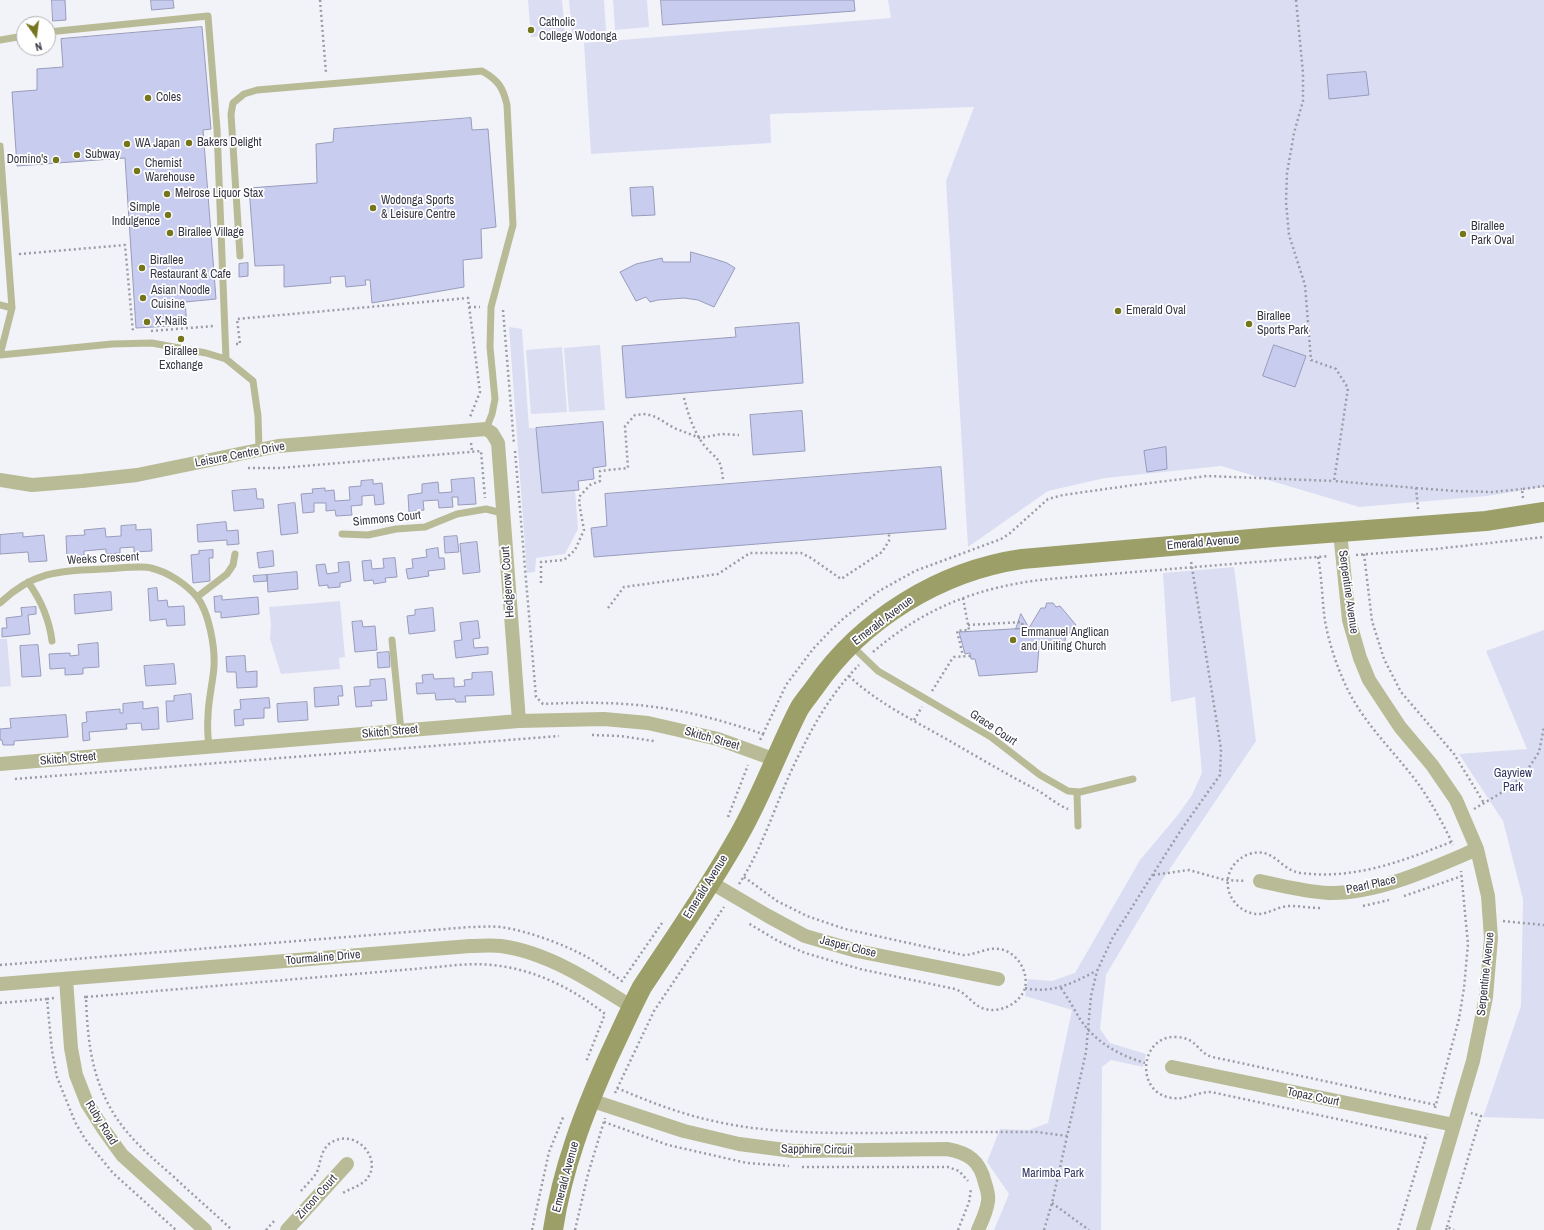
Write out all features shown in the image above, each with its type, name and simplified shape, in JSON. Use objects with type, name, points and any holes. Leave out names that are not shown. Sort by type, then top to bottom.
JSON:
[{"type":"street","name":"Leisure Centre Drive","points":[[0,480],[32,485],[137,475],[278,446],[486,429]]},
{"type":"street","name":"Hedgerow Court","points":[[486,429],[492,433],[498,443],[502,513],[519,721]]},
{"type":"street","name":"Emerald Avenue","points":[[553,1230],[557,1205],[578,1133],[590,1100],[632,1007],[642,988],[740,834],[800,708],[837,658],[867,629],[918,595],[950,579],[992,564],[1022,559],[1189,545],[1274,536],[1486,521],[1544,512]]},
{"type":"street","name":"Serpentine Avenue","points":[[1340,532],[1349,620],[1358,652],[1369,680],[1400,727],[1446,785],[1463,815],[1477,849],[1488,896],[1491,938],[1486,996],[1473,1061],[1423,1230]]},
{"type":"street","name":"Skitch Street","points":[[0,764],[209,748],[519,721],[604,719],[648,723],[718,739],[776,760]]},
{"type":"street","name":"Pearl Place","points":[[1260,881],[1328,893],[1347,892],[1388,884],[1477,849]]},
{"type":"street","name":"Jasper Close","points":[[710,882],[805,936],[832,945],[998,980]]},
{"type":"street","name":"Tourmaline Drive","points":[[0,984],[470,946],[500,946],[530,952],[558,964],[632,1007]]},
{"type":"street","name":"Ruby Road","points":[[66,979],[71,1048],[76,1075],[87,1103],[122,1155],[205,1230]]},
{"type":"street","name":"Topaz Court","points":[[1172,1067],[1454,1125]]},
{"type":"street","name":"Sapphire Circuit","points":[[590,1100],[684,1131],[739,1144],[793,1151],[947,1149],[958,1151],[971,1158],[978,1164],[982,1170],[988,1192],[987,1207],[978,1230]]},
{"type":"street","name":"Zircon Court","points":[[287,1230],[347,1164]]},
{"type":"lane","points":[[56,31],[208,16],[217,129],[226,359]]},
{"type":"lane","points":[[0,40],[16,37]]},
{"type":"lane","points":[[240,256],[231,114],[233,103],[244,94],[257,90],[482,71],[492,77],[497,82],[505,97],[507,105],[513,225],[490,307],[490,346],[495,399],[492,414],[486,429]]},
{"type":"lane","points":[[0,146],[12,308],[0,355],[112,344],[152,343],[206,353],[226,359],[253,381],[258,416],[259,449]]},
{"type":"lane","points":[[0,305],[12,308]]},
{"type":"lane","name":"Simmons Court","points":[[342,534],[368,535],[396,529],[425,527],[457,514],[486,509],[502,513]]},
{"type":"lane","points":[[197,597],[227,574],[234,565],[235,554]]},
{"type":"lane","name":"Weeks Crescent","points":[[0,603],[14,589],[51,573],[150,567],[167,574],[180,582],[197,597],[211,630],[214,665],[208,717],[209,748]]},
{"type":"lane","points":[[28,582],[40,599],[50,626],[52,641]]},
{"type":"lane","points":[[392,640],[401,731]]},
{"type":"lane","name":"Grace Court","points":[[850,644],[878,671],[991,737],[1040,775],[1068,791],[1077,793]]},
{"type":"lane","points":[[1078,826],[1076,809],[1077,793],[1133,779]]},
{"type":"path","points":[[320,0],[327,84]]},
{"type":"path","points":[[1296,0],[1303,73],[1303,101],[1294,133],[1287,173],[1286,202],[1289,235],[1305,284],[1311,360],[1336,369],[1348,388],[1334,481],[1432,488],[1455,492],[1492,492],[1522,489]]},
{"type":"path","points":[[9,265],[20,263],[20,254],[125,245],[133,332],[141,332]]},
{"type":"path","points":[[237,319],[468,298],[480,392],[470,419],[472,451]]},
{"type":"path","points":[[469,307],[490,307],[503,310],[536,697],[543,704],[618,703],[663,708],[700,716],[762,734],[748,765],[726,822]]},
{"type":"path","points":[[148,331],[224,325]]},
{"type":"path","points":[[684,398],[688,411],[704,445],[719,459],[723,479]]},
{"type":"path","points":[[541,583],[540,562],[564,560],[575,550],[584,530],[579,497],[590,485],[600,481],[600,471],[628,468],[625,426],[635,415],[646,414],[656,416],[674,428],[700,438],[721,434],[740,435]]},
{"type":"path","points":[[246,468],[280,468],[481,451],[486,509]]},
{"type":"path","points":[[1416,488],[1419,525]]},
{"type":"path","points":[[608,608],[624,587],[718,574],[750,553],[800,553],[811,558],[841,579],[882,552],[889,541],[889,533]]},
{"type":"path","points":[[575,1230],[588,1174],[609,1106],[654,1011],[744,876],[762,842],[800,752],[829,701],[849,676],[866,659],[911,623],[963,598],[986,590],[1023,582],[1442,548],[1544,537]]},
{"type":"path","points":[[1044,1230],[1052,1203],[1086,1052],[1091,996],[1096,971],[1113,937],[1152,875],[1181,830],[1220,775],[1221,748],[1189,545]]},
{"type":"path","points":[[1364,554],[1372,621],[1384,659],[1401,692],[1454,754],[1484,803]]},
{"type":"path","points":[[963,598],[969,630],[956,631],[963,656]]},
{"type":"path","points":[[968,625],[1022,622],[1023,628]]},
{"type":"path","points":[[914,720],[952,659],[970,656]]},
{"type":"path","points":[[849,676],[866,691],[914,720],[1008,775],[1049,796],[1063,807],[1076,809]]},
{"type":"path","points":[[1463,815],[1511,787],[1526,772],[1539,752],[1544,727]]},
{"type":"path","points":[[591,735],[620,736],[656,741]]},
{"type":"path","points":[[8,779],[561,736]]},
{"type":"path","points":[[742,763],[748,765]]},
{"type":"path","points":[[1152,875],[1189,870],[1225,880],[1260,881]]},
{"type":"path","points":[[1490,920],[1544,925]]},
{"type":"path","points":[[0,965],[470,927],[487,927],[502,928],[531,934],[562,946],[588,958],[622,981],[662,923]]},
{"type":"path","points":[[47,999],[86,997],[471,964],[492,965],[534,974],[549,980],[567,988],[605,1014],[584,1065]]},
{"type":"path","points":[[1025,988],[1042,990],[1061,988],[1096,971]]},
{"type":"path","points":[[1061,988],[1081,1020],[1098,1039],[1111,1050],[1145,1063]]},
{"type":"path","points":[[86,997],[88,1035],[94,1064],[99,1083],[118,1120],[139,1146],[232,1230]]},
{"type":"path","points":[[617,1088],[666,1108],[697,1117],[724,1123],[774,1130],[834,1133],[1037,1132],[1066,1136]]},
{"type":"path","points":[[532,1230],[549,1152],[567,1108]]},
{"type":"path","points":[[1454,1230],[1447,1229],[1481,1116],[1458,1110]]},
{"type":"path","points":[[1052,1203],[1089,1230]]},
{"type":"green space","points":[[528,0],[562,0],[565,34],[531,37]]},
{"type":"green space","points":[[569,0],[604,0],[606,31],[572,34]]},
{"type":"green space","points":[[613,0],[647,0],[649,27],[615,30]]},
{"type":"green space","name":"Birallee Sports Park","points":[[888,0],[1544,0],[1544,487],[1487,496],[1359,507],[1221,466],[1105,478],[1048,491],[968,547],[946,181],[974,107],[770,114],[771,143],[591,154],[584,43],[891,18]]},
{"type":"green space","points":[[509,327],[522,329],[529,428],[536,428],[542,493],[575,490],[578,529],[565,554],[536,558],[535,572],[527,573]]},
{"type":"green space","points":[[600,345],[605,410],[569,412],[564,348]]},
{"type":"green space","points":[[562,347],[567,412],[531,414],[526,350]]},
{"type":"green space","name":"Marimba Park","points":[[1234,567],[1256,741],[1161,882],[1106,975],[1100,1029],[1110,1043],[1146,1054],[1143,1067],[1111,1060],[1102,1067],[1101,1230],[994,1230],[1009,1194],[987,1162],[1000,1129],[1029,1130],[1048,1123],[1072,1010],[1025,996],[1028,979],[1052,981],[1075,973],[1140,860],[1177,816],[1192,795],[1202,773],[1195,697],[1171,702],[1163,573]]},
{"type":"green space","points":[[340,601],[345,657],[339,658],[340,669],[281,674],[270,639],[271,624],[269,607]]},
{"type":"green space","name":"Gayview Park","points":[[1544,630],[1544,1119],[1483,1117],[1521,1006],[1523,899],[1503,821],[1459,754],[1527,749],[1486,651]]},
{"type":"green space","points":[[0,639],[7,639],[11,686],[0,687]]},
{"type":"building","points":[[52,0],[65,0],[66,20],[56,21],[56,16],[53,16]]},
{"type":"building","points":[[151,0],[173,0],[174,8],[152,10]]},
{"type":"building","points":[[661,0],[854,0],[855,11],[663,25]]},
{"type":"building","name":"Birallee Village","points":[[202,27],[211,129],[203,130],[216,299],[185,302],[187,325],[136,328],[125,158],[17,166],[12,92],[37,90],[37,69],[63,67],[61,39]]},
{"type":"building","points":[[1366,72],[1369,95],[1329,99],[1327,75]]},
{"type":"building","name":"Wodonga Sports & Leisure Centre","points":[[471,118],[472,130],[488,129],[496,227],[481,229],[482,258],[463,260],[464,287],[372,303],[370,280],[365,280],[366,285],[346,287],[345,276],[330,277],[331,283],[284,287],[284,265],[255,266],[249,188],[317,183],[316,144],[333,142],[334,129]]},
{"type":"building","points":[[653,187],[655,215],[632,216],[630,188]]},
{"type":"building","points":[[691,252],[727,263],[735,268],[714,307],[698,300],[684,298],[650,302],[646,297],[636,301],[620,272],[636,264],[662,258],[663,262],[690,262]]},
{"type":"building","points":[[248,263],[248,276],[239,277],[239,264]]},
{"type":"building","points":[[799,323],[803,383],[626,398],[622,346],[736,337],[735,328]]},
{"type":"building","points":[[1274,345],[1306,356],[1295,387],[1263,376]]},
{"type":"building","points":[[802,411],[805,451],[753,455],[750,415]]},
{"type":"building","points":[[603,422],[606,466],[593,468],[594,479],[578,481],[579,490],[542,493],[536,428]]},
{"type":"building","points":[[1166,447],[1167,469],[1147,472],[1144,451]]},
{"type":"building","points":[[941,467],[946,529],[594,557],[591,528],[607,526],[605,494]]},
{"type":"building","points":[[474,478],[476,504],[458,505],[458,497],[452,497],[453,507],[439,508],[438,500],[423,501],[424,510],[409,512],[408,495],[422,493],[422,484],[438,482],[439,493],[452,492],[451,480]]},
{"type":"building","points":[[373,480],[373,484],[382,483],[384,504],[375,505],[374,495],[362,496],[362,505],[351,506],[352,515],[336,516],[335,510],[326,511],[326,503],[314,503],[314,512],[303,513],[301,494],[313,493],[312,489],[325,488],[325,491],[334,490],[335,501],[350,500],[349,487],[361,486],[361,481]]},
{"type":"building","points":[[256,489],[257,499],[263,499],[264,508],[234,511],[232,491]]},
{"type":"building","points":[[295,503],[298,533],[281,535],[278,505]]},
{"type":"building","points":[[226,522],[227,531],[238,530],[239,544],[227,545],[227,540],[198,542],[197,525]]},
{"type":"building","points":[[136,525],[136,530],[151,529],[152,551],[134,552],[134,547],[120,548],[120,553],[106,554],[106,549],[84,551],[84,558],[67,559],[66,536],[85,535],[84,530],[105,528],[106,537],[121,536],[121,526]]},
{"type":"building","points":[[23,533],[23,537],[44,535],[47,561],[29,562],[28,552],[0,554],[0,535]]},
{"type":"building","points":[[457,536],[459,552],[445,553],[444,537]]},
{"type":"building","points":[[477,542],[480,572],[463,574],[460,544]]},
{"type":"building","points":[[438,548],[439,558],[444,558],[445,569],[428,571],[429,576],[408,579],[406,569],[413,568],[412,559],[427,557],[426,550]]},
{"type":"building","points":[[213,550],[213,558],[209,558],[210,581],[193,583],[191,555],[199,554],[199,551]]},
{"type":"building","points":[[273,551],[274,566],[259,568],[257,553]]},
{"type":"building","points":[[395,558],[397,577],[385,578],[386,582],[374,584],[373,580],[364,581],[362,561],[371,560],[372,569],[384,568],[383,559]]},
{"type":"building","points":[[349,562],[351,581],[340,583],[340,587],[328,588],[328,585],[319,586],[316,565],[325,564],[327,574],[339,572],[338,563]]},
{"type":"building","points":[[297,572],[298,589],[268,592],[267,575]]},
{"type":"building","points":[[267,575],[267,581],[254,582],[253,576]]},
{"type":"building","points":[[157,588],[158,601],[167,600],[168,607],[184,606],[185,625],[167,626],[166,619],[150,621],[148,589]]},
{"type":"building","points":[[111,592],[112,610],[75,614],[74,595]]},
{"type":"building","points":[[222,596],[222,600],[258,597],[259,614],[221,618],[221,612],[215,612],[214,597]]},
{"type":"building","name":"Emmanuel Anglican and Uniting Church","points":[[1047,603],[1053,603],[1056,607],[1060,606],[1076,625],[1071,633],[1066,633],[1064,648],[1043,650],[1043,647],[1039,647],[1037,672],[979,676],[975,659],[971,659],[970,653],[965,654],[959,632],[1029,628],[1041,608],[1045,608]]},
{"type":"building","points":[[36,607],[36,614],[28,615],[30,634],[2,637],[2,628],[7,628],[6,618],[22,616],[21,608]]},
{"type":"building","points":[[433,608],[435,631],[409,634],[407,616],[415,615],[415,610]]},
{"type":"building","points":[[1021,614],[1029,628],[1016,629]]},
{"type":"building","points":[[362,621],[363,627],[375,626],[377,650],[355,652],[352,622]]},
{"type":"building","points":[[478,621],[480,638],[473,639],[474,648],[488,647],[488,654],[456,658],[454,641],[462,640],[460,623]]},
{"type":"building","points":[[98,643],[99,667],[83,668],[83,674],[65,675],[65,668],[50,669],[49,654],[70,653],[70,656],[79,655],[78,645]]},
{"type":"building","points":[[38,645],[41,676],[22,677],[20,646]]},
{"type":"building","points":[[389,652],[390,667],[378,668],[377,653]]},
{"type":"building","points":[[245,656],[246,672],[257,671],[257,687],[237,688],[236,672],[227,672],[226,657]]},
{"type":"building","points":[[174,664],[176,684],[146,686],[144,666]]},
{"type":"building","points":[[492,672],[494,695],[465,696],[466,702],[456,702],[455,699],[436,700],[435,693],[417,694],[416,683],[423,683],[422,675],[433,674],[434,679],[454,678],[454,687],[465,686],[464,680],[472,679],[472,673]]},
{"type":"building","points":[[385,679],[387,700],[371,701],[372,706],[356,707],[354,687],[370,686],[370,680]]},
{"type":"building","points":[[342,686],[343,696],[338,696],[339,705],[315,707],[314,688]]},
{"type":"building","points":[[191,694],[193,719],[167,722],[166,701],[174,701],[174,696]]},
{"type":"building","points":[[269,698],[270,708],[264,708],[264,718],[243,719],[244,725],[235,726],[234,710],[241,709],[240,700]]},
{"type":"building","points":[[143,702],[143,709],[158,707],[159,729],[142,730],[141,723],[126,724],[127,729],[89,732],[90,740],[83,741],[82,723],[87,722],[86,712],[120,709],[120,713],[123,713],[123,704]]},
{"type":"building","points":[[307,702],[308,720],[278,722],[277,704]]},
{"type":"building","points":[[66,715],[68,737],[14,741],[14,745],[3,745],[2,740],[0,740],[0,729],[11,728],[10,719]]},
{"type":"place","name":"Catholic College Wodonga","points":[[531,30]]},
{"type":"place","name":"Coles","points":[[148,98]]},
{"type":"place","name":"Bakers Delight","points":[[189,143]]},
{"type":"place","name":"WA Japan","points":[[127,144]]},
{"type":"place","name":"Subway","points":[[77,155]]},
{"type":"place","name":"Domino's","points":[[56,160]]},
{"type":"place","name":"Chemist Warehouse","points":[[137,171]]},
{"type":"place","name":"Melrose Liquor Stax","points":[[167,194]]},
{"type":"place","name":"Wodonga Sports & Leisure Centre","points":[[373,208]]},
{"type":"place","name":"Simple Indulgence","points":[[168,215]]},
{"type":"place","name":"Birallee Village","points":[[170,233]]},
{"type":"place","name":"Birallee Park Oval","points":[[1463,234]]},
{"type":"place","name":"Birallee Restaurant & Cafe","points":[[142,268]]},
{"type":"place","name":"Asian Noodle Cuisine","points":[[143,298]]},
{"type":"place","name":"Emerald Oval","points":[[1118,311]]},
{"type":"place","name":"X-Nails","points":[[147,322]]},
{"type":"place","name":"Birallee Sports Park","points":[[1249,324]]},
{"type":"place","name":"Birallee Exchange","points":[[181,339]]},
{"type":"place","name":"Emmanuel Anglican and Uniting Church","points":[[1013,640]]}]
